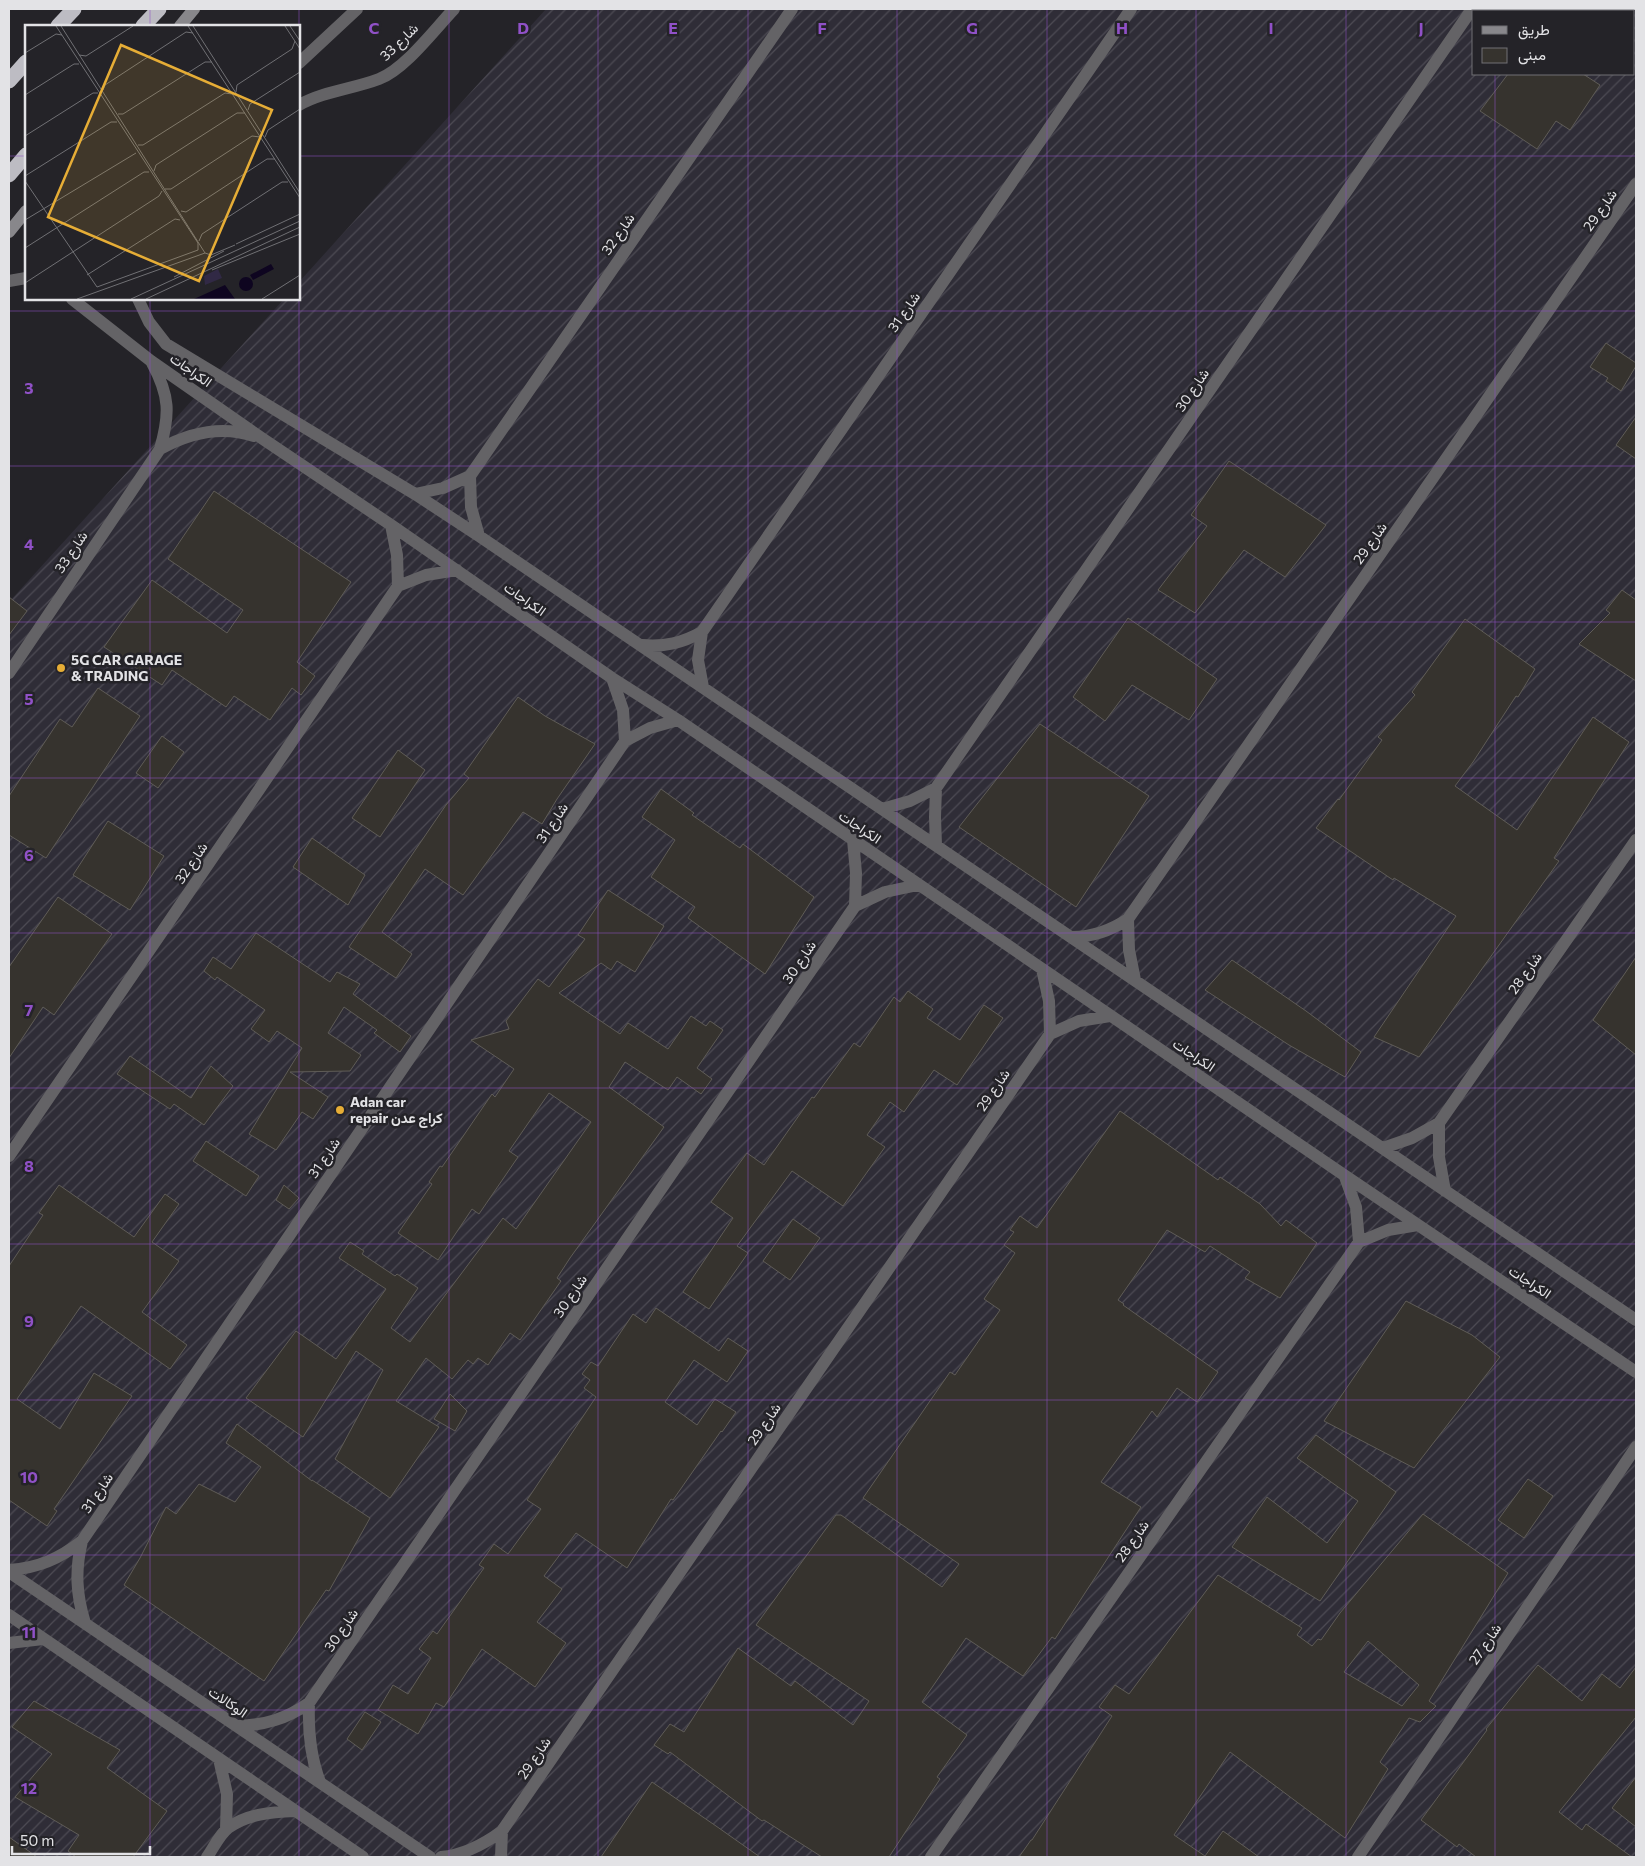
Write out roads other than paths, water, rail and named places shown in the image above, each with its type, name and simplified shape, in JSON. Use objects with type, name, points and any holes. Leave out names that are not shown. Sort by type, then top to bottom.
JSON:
[{"type":"highway","points":[[59,25],[74,9]]},
{"type":"highway","points":[[144,25],[159,9]]},
{"type":"highway","points":[[9,81],[25,63]]},
{"type":"highway","points":[[9,175],[25,157]]},
{"type":"street","points":[[181,25],[194,9]]},
{"type":"street","points":[[300,61],[357,9]]},
{"type":"street","name":"شارع 33","points":[[300,104],[329,92],[378,80],[392,73],[454,9]]},
{"type":"street","name":"شارع 32","points":[[470,476],[792,9]]},
{"type":"street","name":"شارع 31","points":[[703,687],[698,660],[702,632],[1131,9]]},
{"type":"street","name":"شارع 30","points":[[882,809],[910,801],[936,788],[1472,9]]},
{"type":"street","name":"شارع 29","points":[[1072,937],[1086,937],[1101,933],[1115,928],[1128,919],[1636,184]]},
{"type":"street","points":[[9,232],[25,212]]},
{"type":"street","points":[[9,280],[25,278]]},
{"type":"street","name":"الكراجات","points":[[73,300],[151,361],[263,439],[391,524],[612,678],[678,720],[1635,1374]]},
{"type":"street","name":"الكراجات","points":[[139,300],[150,322],[166,344],[414,494],[479,536],[1636,1320]]},
{"type":"street","name":"شارع 33","points":[[9,673],[160,449],[166,427],[167,403],[162,381],[151,361]]},
{"type":"street","name":"شارع 33","points":[[160,449],[176,440],[193,434],[211,431],[246,434],[263,439]]},
{"type":"street","points":[[414,494],[443,488],[470,476],[471,507],[479,536]]},
{"type":"street","points":[[391,524],[397,555],[398,586],[426,575],[456,570]]},
{"type":"street","name":"شارع 32","points":[[9,1156],[398,586]]},
{"type":"street","points":[[641,645],[673,644],[688,640],[702,632]]},
{"type":"street","points":[[612,678],[623,710],[625,742]]},
{"type":"street","name":"شارع 31","points":[[9,1571],[27,1569],[47,1563],[66,1554],[82,1541],[625,742],[650,728],[678,720]]},
{"type":"street","points":[[936,788],[934,817],[936,845]]},
{"type":"street","points":[[853,840],[856,873],[855,906],[885,892],[918,885]]},
{"type":"street","name":"شارع 28","points":[[1383,1148],[1412,1138],[1439,1123],[1636,840]]},
{"type":"street","name":"شارع 30","points":[[238,1726],[257,1726],[275,1721],[293,1714],[309,1703],[855,906]]},
{"type":"street","points":[[1128,919],[1129,950],[1135,980]]},
{"type":"street","points":[[1042,969],[1049,1001],[1050,1034],[1079,1021],[1110,1016]]},
{"type":"street","name":"شارع 29","points":[[440,1857],[469,1851],[487,1842],[502,1831],[1050,1034]]},
{"type":"street","points":[[1439,1123],[1439,1158],[1445,1191]]},
{"type":"street","points":[[1344,1175],[1356,1207],[1359,1242],[1388,1230],[1418,1225]]},
{"type":"street","name":"شارع 28","points":[[931,1857],[1359,1242]]},
{"type":"street","name":"شارع 27","points":[[1358,1857],[1636,1448]]},
{"type":"street","name":"شارع 31","points":[[82,1541],[77,1561],[76,1582],[79,1603],[85,1623]]},
{"type":"street","name":"الوكالات","points":[[9,1571],[430,1857]]},
{"type":"street","points":[[9,1615],[363,1857]]},
{"type":"street","points":[[9,1643],[43,1639]]},
{"type":"street","points":[[309,1703],[309,1744],[320,1782]]},
{"type":"street","points":[[220,1760],[227,1794],[226,1829]]},
{"type":"street","points":[[208,1857],[226,1829],[242,1820],[259,1814],[295,1812]]},
{"type":"street","points":[[501,1857],[502,1831]]},
{"type":"place","name":"5G CAR GARAGE & TRADING","points":[[61,668]]},
{"type":"place","name":"Adan car repair كراج عدن","points":[[340,1110]]}]
